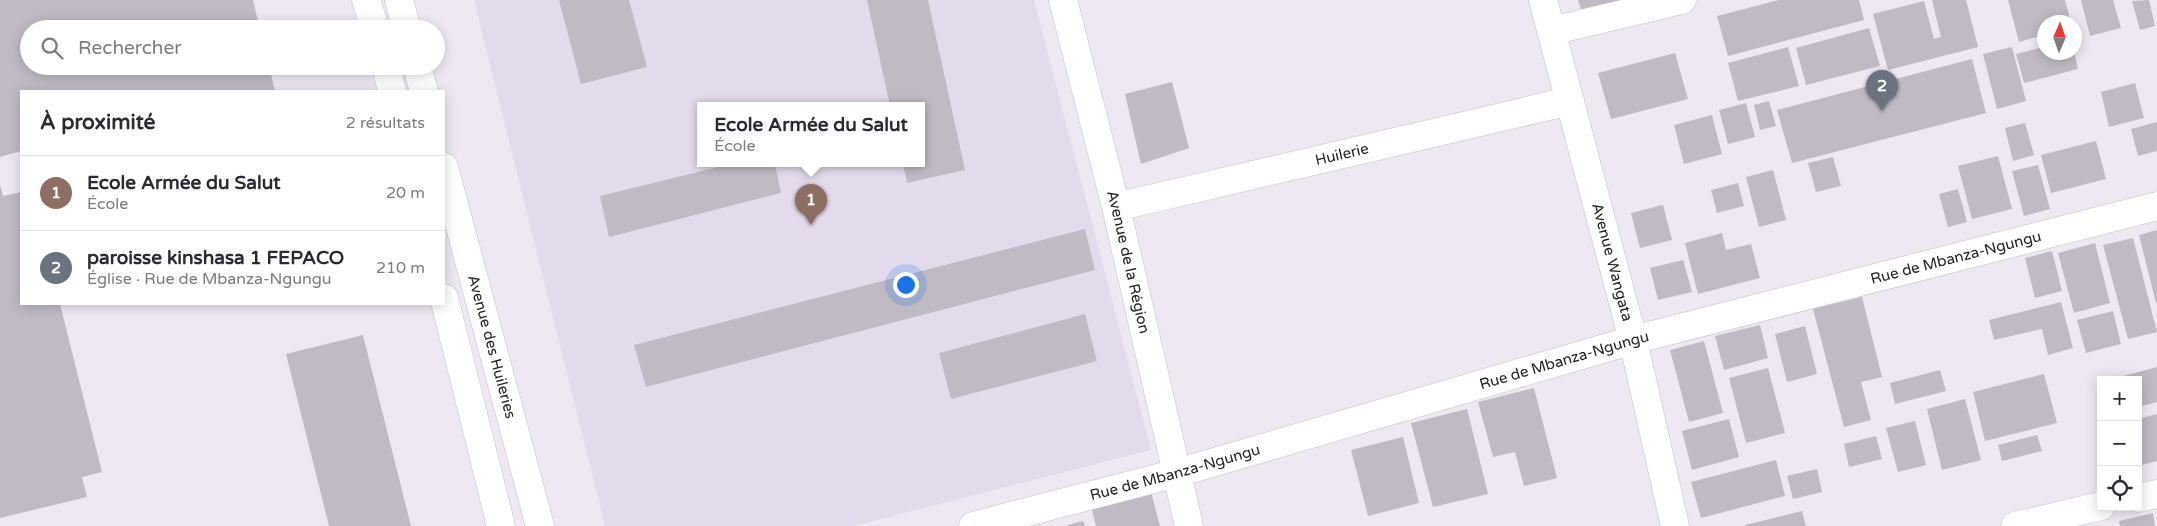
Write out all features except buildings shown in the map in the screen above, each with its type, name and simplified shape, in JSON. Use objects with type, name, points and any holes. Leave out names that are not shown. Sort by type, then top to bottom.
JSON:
[{"type":"street","points":[[366,0],[372,20]]},
{"type":"street","points":[[399,0],[405,20]]},
{"type":"street","name":"Avenue de la Région","points":[[1063,0],[1116,207],[1189,526]]},
{"type":"street","name":"Avenue Wangata","points":[[1543,0],[1633,340],[1675,526]]},
{"type":"street","points":[[1551,31],[1682,0]]},
{"type":"street","points":[[388,75],[392,90]]},
{"type":"street","points":[[420,75],[424,90]]},
{"type":"street","name":"Huilerie","points":[[1116,207],[1570,101]]},
{"type":"street","name":"Avenue des Huileries","points":[[445,171],[540,526]]},
{"type":"street","name":"Rue de Mbanza-Ngungu","points":[[973,526],[1177,473],[1633,340],[2157,206]]},
{"type":"street","points":[[445,302],[501,526]]},
{"type":"street","points":[[2142,497],[2157,494]]},
{"type":"street","points":[[2015,526],[2097,507]]},
{"type":"shaded area","points":[[474,0],[1034,0],[1151,450],[854,526],[605,526]]},
{"type":"place","name":"paroisse kinshasa 1 FEPACO","points":[[1882,111]]},
{"type":"place","name":"Ecole Armée du Salut","points":[[811,225]]}]
